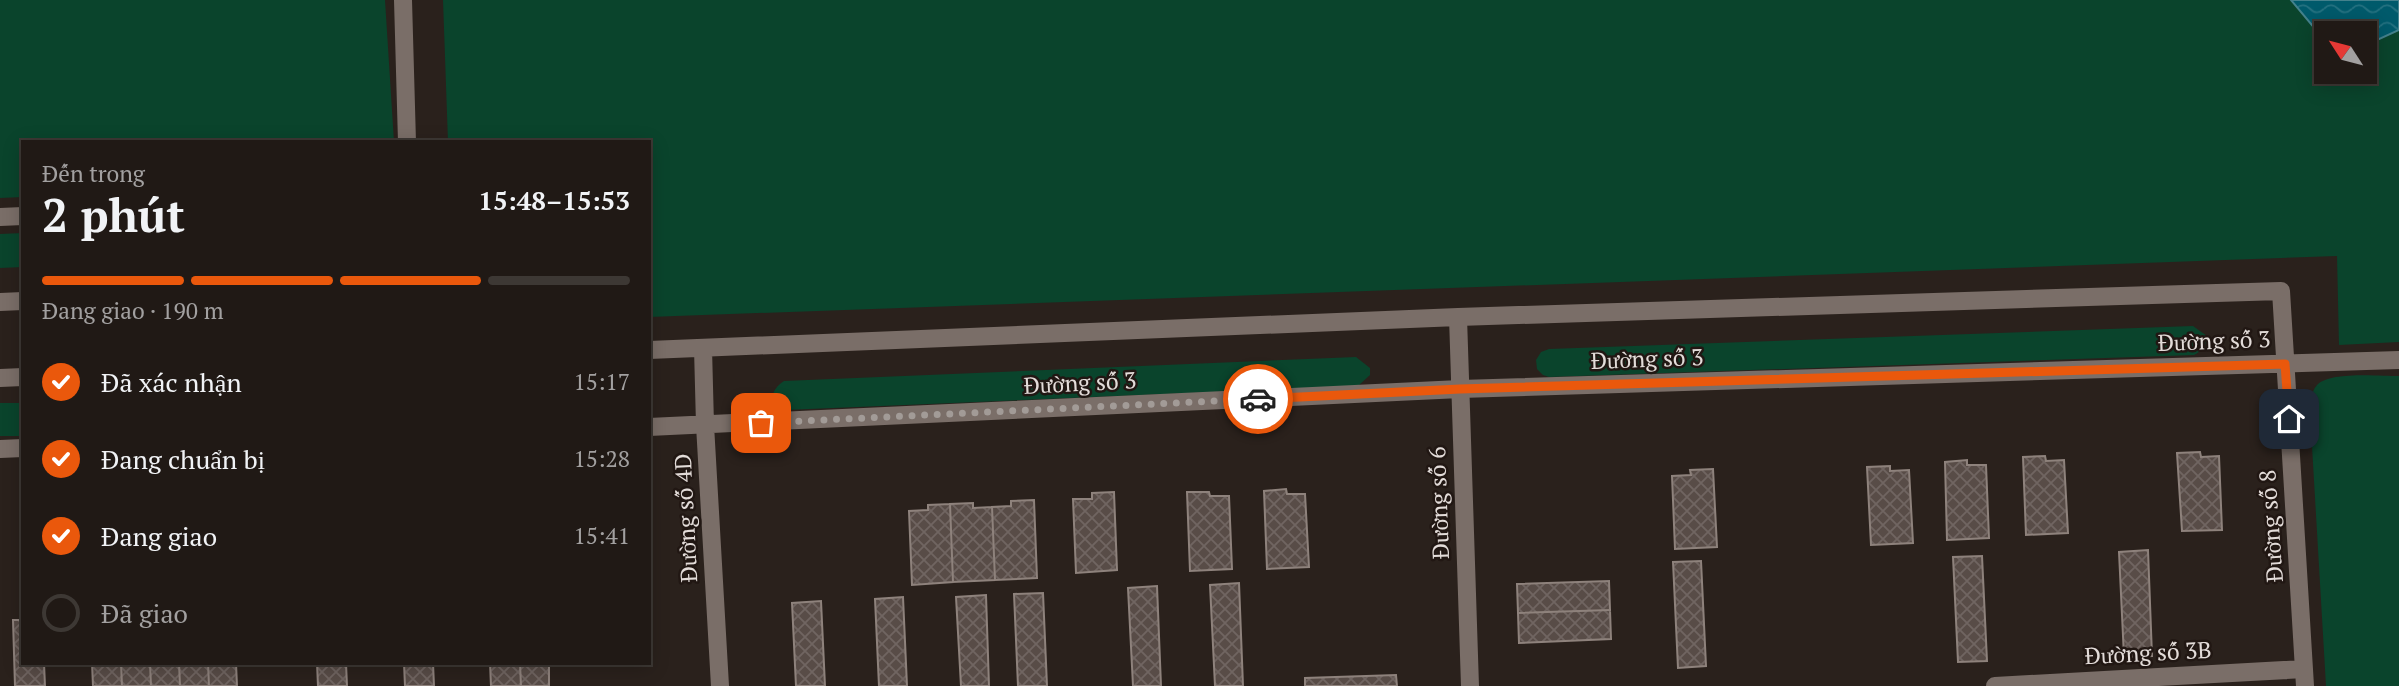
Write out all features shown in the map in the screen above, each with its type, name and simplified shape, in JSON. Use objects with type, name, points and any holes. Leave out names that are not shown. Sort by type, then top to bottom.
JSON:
[{"type":"street","points":[[402,0],[407,140]]},
{"type":"street","points":[[0,217],[21,216]]},
{"type":"street","name":"Đường số 3","points":[[651,350],[1458,317],[2281,291],[2285,364],[1460,389],[651,427]]},
{"type":"street","points":[[0,302],[21,301]]},
{"type":"street","name":"Đường số 6","points":[[1458,317],[1470,686]]},
{"type":"street","name":"Đường số 4D","points":[[703,348],[720,686]]},
{"type":"street","points":[[2285,364],[2399,360]]},
{"type":"street","name":"Đường số 8","points":[[2285,364],[2305,677]]},
{"type":"street","points":[[0,378],[21,377]]},
{"type":"street","points":[[0,449],[21,448]]},
{"type":"street","name":"Đường số 3B","points":[[1995,686],[2305,677]]},
{"type":"green space","points":[[0,0],[385,0],[394,140],[21,140],[21,197],[0,198]]},
{"type":"green space","points":[[443,0],[2291,0],[2314,28],[2314,84],[2377,84],[2377,40],[2399,30],[2399,342],[2339,345],[2337,256],[651,317],[651,140],[448,140]]},
{"type":"green space","points":[[21,233],[21,267],[0,268],[0,234]]},
{"type":"green space","points":[[2193,326],[2207,336],[2204,347],[2194,355],[1549,377],[1537,369],[1536,360],[1541,352],[1549,349]]},
{"type":"green space","points":[[1356,357],[1370,368],[1370,375],[1358,386],[785,410],[775,405],[772,397],[784,381]]},
{"type":"green space","points":[[2355,375],[2399,376],[2399,686],[2326,686],[2310,412],[2312,394],[2317,385],[2332,378]]},
{"type":"green space","points":[[0,403],[21,403],[21,436],[0,436]]},
{"type":"water","points":[[2291,0],[2399,0],[2399,30],[2377,40],[2377,21],[2314,21],[2314,28]]},
{"type":"building","points":[[2200,452],[2201,457],[2219,456],[2222,530],[2182,531],[2177,453]]},
{"type":"building","points":[[2045,456],[2046,461],[2064,460],[2068,533],[2026,535],[2023,457]]},
{"type":"building","points":[[1967,460],[1967,465],[1986,465],[1989,538],[1947,540],[1945,462]]},
{"type":"building","points":[[1890,466],[1890,471],[1909,470],[1913,543],[1871,545],[1867,467]]},
{"type":"building","points":[[1713,469],[1717,547],[1675,549],[1672,476],[1691,475],[1690,470]]},
{"type":"building","points":[[1286,489],[1287,494],[1305,494],[1309,567],[1267,569],[1264,491]]},
{"type":"building","points":[[1114,492],[1117,570],[1076,573],[1073,499],[1092,499],[1092,493]]},
{"type":"building","points":[[1187,492],[1229,496],[1232,569],[1190,571]]},
{"type":"building","points":[[1034,500],[1037,578],[995,580],[992,507],[1011,506],[1011,501]]},
{"type":"building","points":[[973,503],[973,508],[992,507],[995,580],[953,582],[950,504]]},
{"type":"building","points":[[950,504],[953,582],[912,585],[909,511],[928,510],[928,505]]},
{"type":"building","points":[[2148,550],[2152,656],[2124,657],[2119,552]]},
{"type":"building","points":[[1982,556],[1987,661],[1958,662],[1953,557]]},
{"type":"building","points":[[1701,561],[1706,666],[1678,668],[1673,562]]},
{"type":"building","points":[[1609,581],[1610,610],[1518,613],[1517,584]]},
{"type":"building","points":[[1239,583],[1243,686],[1215,686],[1210,585]]},
{"type":"building","points":[[1157,586],[1161,686],[1133,686],[1128,588]]},
{"type":"building","points":[[1043,593],[1047,686],[1018,686],[1014,594]]},
{"type":"building","points":[[986,595],[989,686],[961,686],[956,597]]},
{"type":"building","points":[[903,597],[907,686],[879,686],[875,599]]},
{"type":"building","points":[[821,601],[825,686],[796,686],[792,603]]},
{"type":"building","points":[[1610,610],[1611,639],[1519,643],[1518,613]]},
{"type":"building","points":[[13,620],[21,620],[21,665],[44,665],[45,686],[15,686]]},
{"type":"building","points":[[92,665],[121,665],[122,686],[93,686]]},
{"type":"building","points":[[121,665],[150,665],[151,686],[122,686]]},
{"type":"building","points":[[150,665],[179,665],[180,686],[151,686]]},
{"type":"building","points":[[179,665],[208,665],[209,686],[180,686]]},
{"type":"building","points":[[208,665],[236,665],[237,686],[209,686]]},
{"type":"building","points":[[317,665],[346,665],[347,686],[318,686]]},
{"type":"building","points":[[404,665],[433,665],[434,686],[405,686]]},
{"type":"building","points":[[490,665],[520,665],[521,686],[491,686]]},
{"type":"building","points":[[520,665],[549,665],[549,686],[521,686]]},
{"type":"building","points":[[1396,675],[1397,686],[1305,686],[1305,678]]},
{"type":"way so far","points":[[761,423],[1258,399]]},
{"type":"route","points":[[1258,399],[1460,389],[2285,364],[2289,419]]}]
